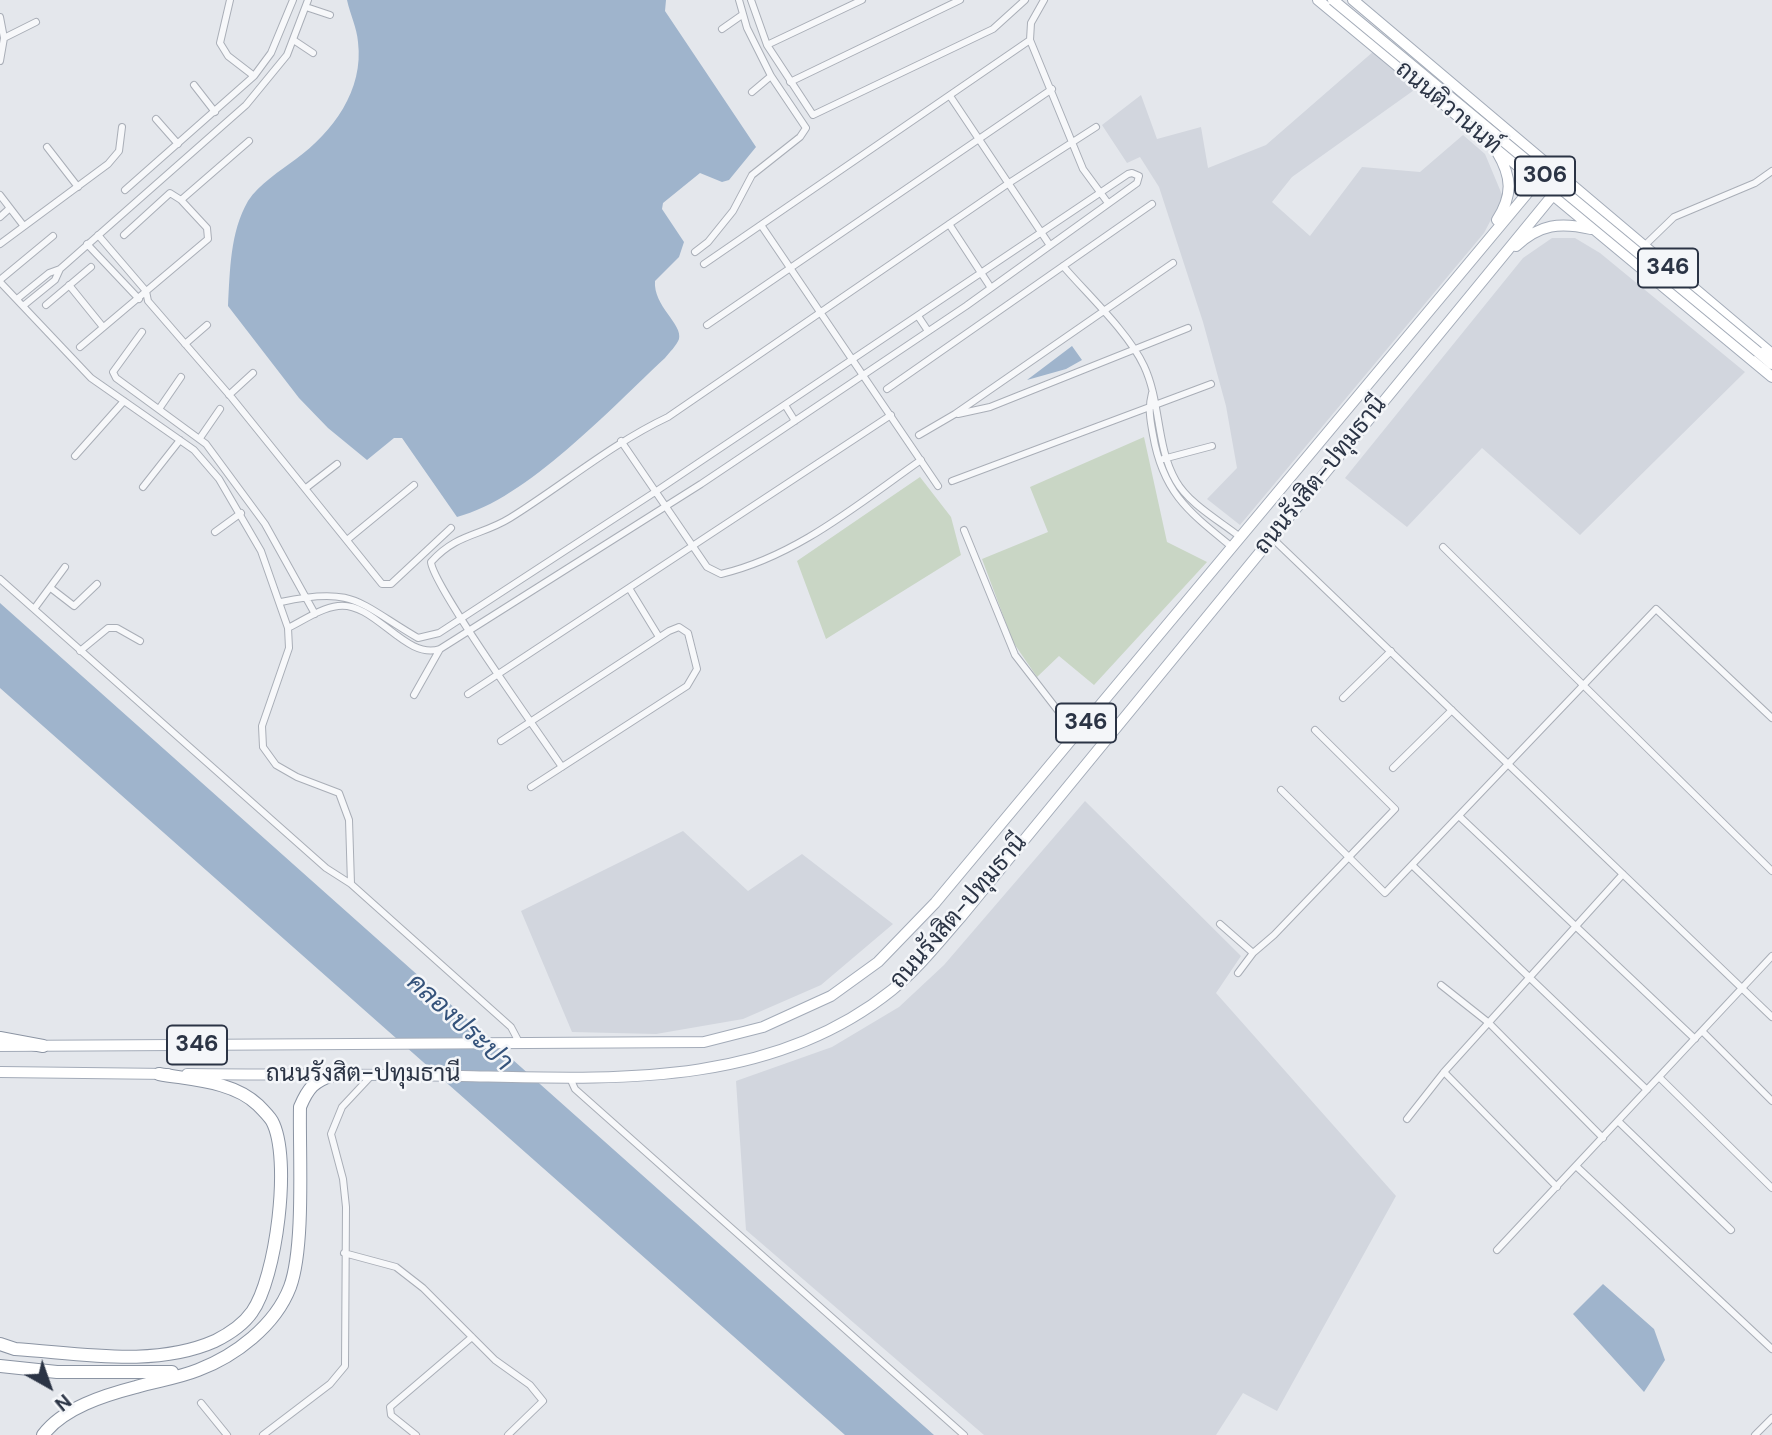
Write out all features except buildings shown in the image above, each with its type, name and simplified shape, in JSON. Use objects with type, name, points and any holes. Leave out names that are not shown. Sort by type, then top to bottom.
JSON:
[{"type":"highway","points":[[0,1038],[43,1046]]},
{"type":"highway","points":[[0,1344],[15,1349],[159,1355],[187,1350],[215,1340],[237,1328],[252,1313],[261,1296],[274,1254],[282,1167],[272,1121],[246,1094],[223,1086],[159,1074]]},
{"type":"highway","points":[[43,1435],[70,1413],[108,1394],[207,1365],[256,1336],[276,1312],[290,1287],[296,1256],[300,1107],[307,1091],[316,1080],[333,1075]]},
{"type":"highway","points":[[0,1366],[57,1372],[137,1373],[179,1372],[207,1365]]},
{"type":"main road","name":"ถนนติวานนท์","points":[[1318,0],[1772,377]]},
{"type":"main road","name":"306","points":[[1333,0],[1772,364]]},
{"type":"main road","name":"ถนนติวานนท์","points":[[1353,0],[1772,354]]},
{"type":"main road","points":[[1458,116],[1467,116],[1472,111],[1471,100]]},
{"type":"main road","name":"306","points":[[1475,256],[1504,209],[1510,192],[1507,172],[1493,146]]},
{"type":"main road","name":"ถนนรังสิต-ปทุมธานี","points":[[0,1046],[704,1042],[763,1027],[811,1007],[863,974],[935,903],[1550,166]]},
{"type":"main road","name":"ถนนรังสิต-ปทุมธานี","points":[[0,1072],[389,1074],[538,1078],[673,1075],[747,1062],[834,1028],[881,999],[947,933],[1566,179]]},
{"type":"main road","points":[[1489,270],[1520,242],[1544,227],[1559,224],[1593,230]]},
{"type":"main road","points":[[1640,268],[1636,260],[1643,247]]},
{"type":"main road","points":[[1188,600],[1207,615]]},
{"type":"street","points":[[230,0],[219,43],[228,56],[254,76]]},
{"type":"street","points":[[125,190],[254,76],[271,53],[293,0]]},
{"type":"street","points":[[695,252],[708,242],[733,211],[748,181],[759,168],[805,132],[804,122],[771,76],[742,15],[738,0]]},
{"type":"street","points":[[760,0],[752,2],[767,45],[808,112],[820,113],[993,29],[1025,0]]},
{"type":"street","points":[[767,45],[862,0]]},
{"type":"street","points":[[790,82],[960,0]]},
{"type":"street","points":[[1044,0],[1031,23],[1030,40],[1083,169],[1108,203]]},
{"type":"street","points":[[17,299],[49,273],[60,268],[246,105],[276,71],[295,41],[307,3],[330,15]]},
{"type":"street","points":[[722,29],[742,15]]},
{"type":"street","points":[[0,18],[4,38],[0,61]]},
{"type":"street","points":[[4,38],[36,22]]},
{"type":"street","points":[[704,264],[1030,40]]},
{"type":"street","points":[[295,41],[313,53]]},
{"type":"street","points":[[752,92],[771,76]]},
{"type":"street","points":[[194,85],[215,112]]},
{"type":"street","points":[[707,325],[1052,89]]},
{"type":"street","points":[[950,96],[1049,244]]},
{"type":"street","points":[[156,119],[178,145]]},
{"type":"street","points":[[0,244],[108,164],[119,152],[122,127]]},
{"type":"street","points":[[562,767],[433,572],[431,562],[466,535],[508,519],[621,441],[668,417],[1009,183],[1096,127]]},
{"type":"street","points":[[181,200],[248,141]]},
{"type":"street","points":[[47,147],[78,187]]},
{"type":"street","points":[[1643,247],[1674,217],[1755,183],[1772,171]]},
{"type":"street","points":[[281,602],[304,597],[346,596],[365,603],[418,638],[439,633],[655,492],[1128,174],[1139,176],[1137,183],[991,288],[795,421],[440,649],[424,650],[410,644],[365,612],[347,606],[335,606],[288,628]]},
{"type":"street","points":[[80,347],[210,235],[181,200],[170,193],[124,236]]},
{"type":"street","points":[[0,195],[23,225]]},
{"type":"street","points":[[887,388],[1152,204]]},
{"type":"street","points":[[0,217],[10,208]]},
{"type":"street","points":[[949,224],[991,288]]},
{"type":"street","points":[[761,225],[938,486]]},
{"type":"street","points":[[98,235],[146,291],[148,302]]},
{"type":"street","points":[[53,236],[0,281],[91,378],[180,440],[219,479],[241,513],[256,540],[281,602],[288,628],[289,648],[262,726],[263,747],[276,765],[339,793],[349,820],[351,884]]},
{"type":"street","points":[[88,244],[137,298],[148,302],[185,344],[306,488],[379,581],[391,584],[450,528]]},
{"type":"street","points":[[919,435],[955,414],[1173,262]]},
{"type":"street","points":[[1063,265],[1133,348],[1144,366],[1157,404],[1167,459],[1184,491],[1241,537]]},
{"type":"street","points":[[46,304],[91,267]]},
{"type":"street","points":[[23,306],[55,279],[60,268]]},
{"type":"street","points":[[69,285],[103,327]]},
{"type":"street","points":[[918,316],[928,331]]},
{"type":"street","points":[[185,344],[207,325]]},
{"type":"street","points":[[955,414],[990,407],[1188,328]]},
{"type":"street","points":[[142,332],[114,375],[200,438],[265,524],[315,614]]},
{"type":"street","points":[[229,395],[253,373]]},
{"type":"street","points":[[159,409],[181,377]]},
{"type":"street","points":[[952,481],[1211,384]]},
{"type":"street","points":[[1152,393],[1148,407],[1158,460],[1168,485],[1178,500],[1232,547]]},
{"type":"street","points":[[75,456],[124,401]]},
{"type":"street","points":[[785,405],[795,421]]},
{"type":"street","points":[[200,438],[220,409]]},
{"type":"street","points":[[468,694],[891,415]]},
{"type":"street","points":[[143,487],[180,440]]},
{"type":"street","points":[[621,441],[692,547],[716,574],[754,566],[789,550],[921,460]]},
{"type":"street","points":[[1158,460],[1212,446]]},
{"type":"street","points":[[306,488],[337,464]]},
{"type":"street","points":[[347,540],[414,485]]},
{"type":"street","points":[[215,532],[241,513]]},
{"type":"street","points":[[964,530],[1015,655],[1076,734]]},
{"type":"street","points":[[1271,537],[1772,1017]]},
{"type":"street","points":[[1443,547],[1772,871]]},
{"type":"street","points":[[34,609],[52,589],[65,567]]},
{"type":"street","points":[[0,579],[326,869],[351,884],[511,1027],[516,1045]]},
{"type":"street","points":[[52,589],[74,606],[97,584]]},
{"type":"street","points":[[629,589],[659,637]]},
{"type":"street","points":[[1281,790],[1385,893],[1656,609],[1772,718]]},
{"type":"street","points":[[501,741],[659,637],[679,627],[688,633],[696,659],[694,677],[676,694],[531,787]]},
{"type":"street","points":[[80,651],[108,628],[122,630],[139,642]]},
{"type":"street","points":[[414,695],[440,649]]},
{"type":"street","points":[[1343,698],[1391,651]]},
{"type":"street","points":[[1393,768],[1452,710]]},
{"type":"street","points":[[1238,973],[1253,953],[1395,809],[1315,730]]},
{"type":"street","points":[[1459,816],[1695,1039]]},
{"type":"street","points":[[1412,865],[1647,1090]]},
{"type":"street","points":[[1407,1119],[1444,1072],[1623,874]]},
{"type":"street","points":[[1220,924],[1253,953]]},
{"type":"street","points":[[1497,1250],[1772,956]]},
{"type":"street","points":[[1441,985],[1489,1023],[1602,1138]]},
{"type":"street","points":[[1702,1031],[1772,1101]]},
{"type":"street","points":[[1444,1072],[1557,1187]]},
{"type":"street","points":[[263,1435],[330,1384],[345,1366],[345,1198],[331,1134],[342,1107],[373,1075]]},
{"type":"street","points":[[1659,1077],[1772,1188]]},
{"type":"street","points":[[570,1078],[575,1089],[964,1435]]},
{"type":"street","points":[[1618,1121],[1731,1230]]},
{"type":"street","points":[[1576,1166],[1772,1349]]},
{"type":"street","points":[[344,1252],[396,1267],[423,1288],[495,1360],[530,1385],[543,1401],[508,1435]]},
{"type":"street","points":[[416,1435],[391,1415],[390,1407],[472,1337]]},
{"type":"street","points":[[201,1403],[227,1435]]},
{"type":"street","points":[[1755,1435],[1772,1418]]},
{"type":"shaded area","points":[[1374,51],[1417,88],[1292,177],[1272,202],[1310,236],[1362,167],[1420,172],[1463,135],[1485,154],[1503,197],[1484,233],[1240,525],[1207,499],[1237,468],[1226,406],[1203,322],[1159,187],[1140,157],[1127,163],[1102,125],[1141,95],[1157,139],[1201,127],[1208,168],[1266,145]]},
{"type":"shaded area","points":[[1552,238],[1575,238],[1600,253],[1745,372],[1580,535],[1482,448],[1407,527],[1345,478],[1523,258]]},
{"type":"shaded area","points":[[1085,801],[1241,956],[1216,993],[1396,1196],[1277,1411],[1243,1393],[1216,1435],[984,1435],[746,1230],[736,1081],[832,1047],[899,1007],[944,965]]},
{"type":"shaded area","points":[[683,831],[748,891],[802,854],[893,924],[821,985],[743,1019],[656,1034],[572,1032],[521,911]]},
{"type":"green space","points":[[1144,437],[1167,542],[1207,562],[1094,685],[1059,656],[1037,677],[1013,642],[982,559],[1048,532],[1030,487]]},
{"type":"green space","points":[[920,477],[951,517],[961,555],[826,639],[797,561]]},
{"type":"water","points":[[347,0],[666,0],[665,11],[756,147],[729,180],[722,182],[700,173],[663,203],[662,209],[684,242],[679,257],[655,281],[658,298],[679,333],[679,339],[673,349],[594,426],[539,472],[484,507],[457,517],[402,438],[394,438],[367,460],[328,428],[299,398],[228,306],[234,239],[248,201],[264,183],[322,136],[351,93],[359,60],[356,32]]},
{"type":"water","points":[[1072,346],[1082,360],[1066,369],[1027,380]]},
{"type":"water","name":"คลองประปา","points":[[0,603],[934,1435],[845,1435],[0,688]]},
{"type":"water","points":[[1603,1284],[1654,1329],[1665,1360],[1644,1392],[1573,1314]]}]
